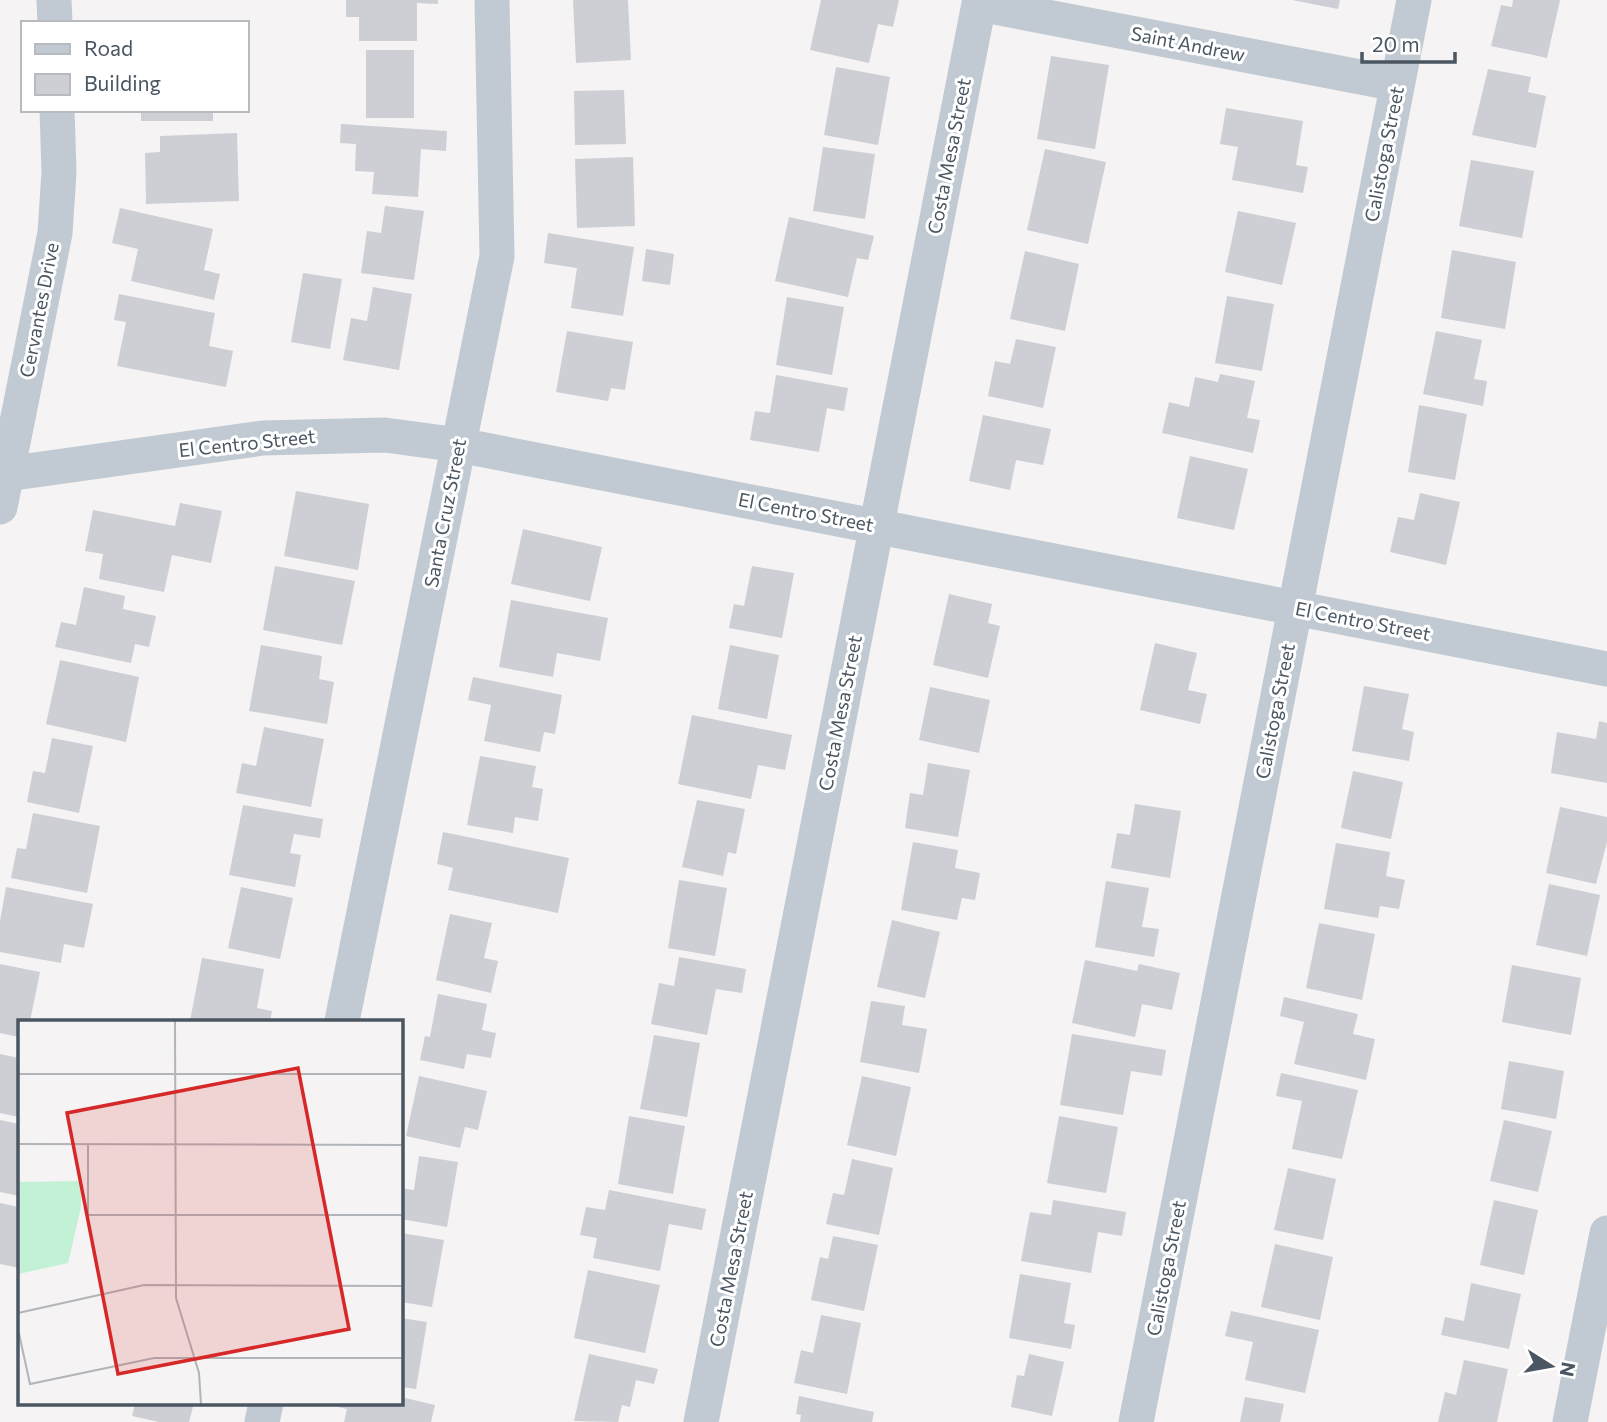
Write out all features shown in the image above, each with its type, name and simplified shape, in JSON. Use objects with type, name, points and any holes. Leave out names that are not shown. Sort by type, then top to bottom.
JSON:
[{"type":"street","points":[[54,0],[55,21]]},
{"type":"street","name":"Santa Cruz Street","points":[[342,1020],[496,256],[492,0]]},
{"type":"street","name":"Calistoga Street","points":[[1136,1422],[1414,0]]},
{"type":"street","name":"Saint Andrew","points":[[979,4],[1397,84]]},
{"type":"street","name":"Costa Mesa Street","points":[[701,1422],[979,4]]},
{"type":"street","name":"Cervantes Drive","points":[[2,486],[55,233],[59,172],[57,112]]},
{"type":"street","name":"El Centro Street","points":[[2,486],[263,439],[385,435],[459,445],[1607,669]]},
{"type":"street","points":[[1570,1422],[1607,1233]]},
{"type":"street","points":[[262,1422],[266,1404]]},
{"type":"building","points":[[346,0],[438,0],[438,4],[417,3],[417,41],[359,41],[359,17],[346,17]]},
{"type":"building","points":[[573,0],[628,0],[631,60],[576,63]]},
{"type":"building","points":[[821,0],[899,0],[893,27],[878,24],[869,63],[810,50]]},
{"type":"building","points":[[1292,0],[1340,0],[1338,9]]},
{"type":"building","points":[[1513,0],[1560,0],[1547,58],[1491,46],[1501,5],[1512,7]]},
{"type":"building","points":[[366,50],[414,50],[414,118],[366,118]]},
{"type":"building","points":[[1051,56],[1109,65],[1095,149],[1037,139]]},
{"type":"building","points":[[836,67],[890,77],[878,145],[824,135]]},
{"type":"building","points":[[1488,69],[1531,77],[1528,92],[1546,96],[1536,148],[1472,135]]},
{"type":"building","points":[[624,90],[626,144],[575,145],[574,91]]},
{"type":"building","points":[[1226,108],[1303,121],[1296,165],[1308,167],[1303,193],[1232,180],[1238,147],[1220,144]]},
{"type":"building","points":[[141,112],[213,112],[213,121],[141,121]]},
{"type":"building","points":[[341,124],[447,131],[446,151],[421,149],[418,197],[372,194],[374,172],[355,171],[356,144],[340,143]]},
{"type":"building","points":[[237,133],[239,201],[146,204],[145,153],[160,152],[160,136]]},
{"type":"building","points":[[823,147],[875,154],[865,219],[813,211]]},
{"type":"building","points":[[1045,149],[1106,162],[1088,244],[1027,230]]},
{"type":"building","points":[[633,157],[635,226],[577,228],[575,159]]},
{"type":"building","points":[[1471,160],[1534,171],[1522,238],[1459,226]]},
{"type":"building","points":[[385,206],[424,211],[414,280],[361,273],[367,231],[381,233]]},
{"type":"building","points":[[120,208],[213,229],[204,270],[220,274],[214,300],[131,281],[138,249],[112,243]]},
{"type":"building","points":[[1238,211],[1296,223],[1282,285],[1225,272]]},
{"type":"building","points":[[789,217],[874,236],[868,260],[857,258],[848,297],[775,281]]},
{"type":"building","points":[[548,233],[634,247],[623,316],[571,308],[577,268],[544,263]]},
{"type":"building","points":[[646,249],[674,254],[670,285],[642,281]]},
{"type":"building","points":[[1452,250],[1516,262],[1505,329],[1441,318]]},
{"type":"building","points":[[1025,251],[1079,264],[1065,331],[1010,319]]},
{"type":"building","points":[[303,273],[342,279],[330,349],[291,342]]},
{"type":"building","points":[[373,287],[412,294],[399,370],[343,360],[351,318],[367,321]]},
{"type":"building","points":[[119,294],[215,313],[209,346],[233,351],[226,387],[117,366],[126,322],[114,320]]},
{"type":"building","points":[[1227,296],[1274,304],[1262,371],[1215,363]]},
{"type":"building","points":[[787,297],[844,307],[832,375],[776,365]]},
{"type":"building","points":[[567,331],[633,342],[625,390],[611,388],[608,401],[556,392]]},
{"type":"building","points":[[1436,331],[1482,340],[1474,379],[1487,381],[1483,406],[1423,394]]},
{"type":"building","points":[[1016,339],[1056,347],[1043,408],[988,396],[995,361],[1010,364]]},
{"type":"building","points":[[1220,374],[1255,381],[1247,418],[1260,420],[1253,453],[1162,433],[1169,402],[1189,407],[1195,377],[1218,382]]},
{"type":"building","points":[[776,375],[848,388],[844,411],[827,408],[819,452],[750,440],[755,411],[770,413]]},
{"type":"building","points":[[1419,405],[1467,414],[1455,480],[1408,472]]},
{"type":"building","points":[[983,415],[1051,429],[1043,465],[1016,460],[1010,490],[969,481]]},
{"type":"building","points":[[1190,456],[1248,469],[1234,530],[1177,518]]},
{"type":"building","points":[[296,491],[369,504],[358,570],[284,556]]},
{"type":"building","points":[[1420,493],[1460,502],[1446,565],[1390,552],[1398,517],[1414,520]]},
{"type":"building","points":[[180,503],[222,511],[211,563],[172,555],[164,592],[99,579],[103,554],[85,551],[93,510],[175,526]]},
{"type":"building","points":[[523,529],[602,547],[590,601],[511,584]]},
{"type":"building","points":[[275,566],[355,581],[342,645],[263,630]]},
{"type":"building","points":[[752,566],[794,573],[782,638],[729,628],[734,604],[744,606]]},
{"type":"building","points":[[84,587],[125,596],[123,609],[156,616],[149,647],[135,644],[131,663],[55,647],[61,622],[76,625]]},
{"type":"building","points":[[949,594],[992,604],[988,623],[1000,626],[988,678],[933,665]]},
{"type":"building","points":[[511,600],[608,618],[600,661],[557,653],[553,677],[499,667]]},
{"type":"building","points":[[1155,643],[1197,653],[1188,690],[1207,694],[1200,724],[1140,710]]},
{"type":"building","points":[[261,645],[322,656],[319,679],[334,682],[327,724],[249,711]]},
{"type":"building","points":[[730,645],[779,655],[767,719],[718,709]]},
{"type":"building","points":[[60,660],[139,677],[126,742],[46,724]]},
{"type":"building","points":[[473,677],[562,695],[555,734],[544,732],[540,752],[484,741],[491,705],[468,700]]},
{"type":"building","points":[[1364,686],[1409,694],[1402,729],[1414,732],[1409,761],[1352,751]]},
{"type":"building","points":[[930,687],[990,700],[979,753],[919,740]]},
{"type":"building","points":[[692,715],[792,735],[785,770],[758,765],[751,799],[678,784]]},
{"type":"building","points":[[1599,721],[1607,723],[1607,783],[1551,773],[1557,732],[1596,739]]},
{"type":"building","points":[[264,727],[324,739],[311,807],[236,793],[242,763],[256,766]]},
{"type":"building","points":[[52,738],[93,746],[79,813],[27,802],[33,771],[45,773]]},
{"type":"building","points":[[480,756],[536,766],[532,787],[543,789],[538,821],[515,817],[513,833],[467,825]]},
{"type":"building","points":[[928,763],[970,770],[958,837],[905,828],[910,793],[923,795]]},
{"type":"building","points":[[1353,771],[1403,782],[1391,839],[1341,828]]},
{"type":"building","points":[[697,800],[745,809],[736,854],[728,852],[723,876],[682,867]]},
{"type":"building","points":[[1135,804],[1181,811],[1170,878],[1111,868],[1117,833],[1130,835]]},
{"type":"building","points":[[243,805],[323,819],[320,838],[294,834],[290,853],[301,855],[295,887],[229,875]]},
{"type":"building","points":[[1560,807],[1607,817],[1607,842],[1596,884],[1546,873]]},
{"type":"building","points":[[33,813],[100,826],[87,893],[11,878],[17,848],[26,849]]},
{"type":"building","points":[[443,832],[569,858],[558,913],[448,890],[453,868],[437,864]]},
{"type":"building","points":[[913,842],[958,850],[955,868],[980,873],[975,900],[962,898],[957,920],[901,910]]},
{"type":"building","points":[[1336,843],[1390,852],[1386,876],[1405,880],[1399,909],[1380,906],[1378,918],[1324,909]]},
{"type":"building","points":[[679,880],[727,888],[715,956],[668,948]]},
{"type":"building","points":[[1106,881],[1149,888],[1142,927],[1159,929],[1154,957],[1095,947]]},
{"type":"building","points":[[1549,884],[1600,895],[1587,956],[1536,945]]},
{"type":"building","points":[[6,887],[93,904],[84,948],[64,944],[61,963],[0,952],[0,921]]},
{"type":"building","points":[[241,887],[293,898],[280,959],[228,948]]},
{"type":"building","points":[[450,914],[492,923],[484,958],[498,961],[491,993],[436,980]]},
{"type":"building","points":[[892,920],[940,932],[925,998],[877,987]]},
{"type":"building","points":[[1319,923],[1375,934],[1362,1000],[1306,988]]},
{"type":"building","points":[[679,957],[746,969],[742,993],[716,989],[707,1035],[651,1024],[659,983],[674,986]]},
{"type":"building","points":[[202,958],[264,969],[257,1008],[272,1011],[270,1020],[190,1020]]},
{"type":"building","points":[[1085,960],[1137,971],[1139,964],[1180,973],[1172,1010],[1142,1004],[1135,1037],[1072,1023]]},
{"type":"building","points":[[0,964],[40,972],[30,1020],[18,1020],[18,1037],[0,1033]]},
{"type":"building","points":[[1512,965],[1581,978],[1571,1035],[1502,1022]]},
{"type":"building","points":[[438,994],[487,1004],[482,1030],[496,1033],[491,1058],[467,1054],[464,1069],[420,1060],[425,1036],[430,1037]]},
{"type":"building","points":[[1284,997],[1358,1014],[1353,1034],[1375,1039],[1366,1080],[1294,1064],[1304,1022],[1280,1016]]},
{"type":"building","points":[[871,1001],[905,1006],[902,1025],[927,1029],[919,1073],[860,1062]]},
{"type":"building","points":[[1072,1034],[1166,1050],[1162,1076],[1131,1071],[1123,1115],[1060,1105]]},
{"type":"building","points":[[654,1035],[700,1043],[687,1117],[640,1109]]},
{"type":"building","points":[[0,1054],[18,1058],[18,1117],[0,1113]]},
{"type":"building","points":[[1509,1061],[1564,1071],[1556,1119],[1501,1109]]},
{"type":"building","points":[[1281,1073],[1358,1090],[1342,1159],[1292,1149],[1302,1101],[1276,1096]]},
{"type":"building","points":[[419,1076],[487,1091],[478,1130],[465,1127],[460,1148],[406,1136]]},
{"type":"building","points":[[862,1076],[911,1087],[896,1156],[847,1145]]},
{"type":"building","points":[[629,1116],[685,1126],[673,1194],[618,1184]]},
{"type":"building","points":[[1059,1116],[1118,1127],[1106,1193],[1047,1183]]},
{"type":"building","points":[[0,1120],[18,1124],[18,1196],[0,1192]]},
{"type":"building","points":[[1504,1120],[1552,1131],[1538,1192],[1490,1181]]},
{"type":"building","points":[[419,1156],[458,1162],[447,1227],[402,1219],[402,1188],[414,1190]]},
{"type":"building","points":[[852,1159],[893,1168],[879,1235],[826,1224],[833,1193],[844,1195]]},
{"type":"building","points":[[1288,1168],[1336,1179],[1323,1240],[1274,1230]]},
{"type":"building","points":[[609,1190],[706,1209],[702,1230],[669,1224],[660,1271],[593,1258],[597,1238],[580,1235],[586,1207],[605,1210]]},
{"type":"building","points":[[1053,1200],[1126,1212],[1122,1236],[1098,1232],[1091,1273],[1021,1261],[1030,1212],[1051,1215]]},
{"type":"building","points":[[1494,1200],[1538,1210],[1524,1275],[1480,1265]]},
{"type":"building","points":[[0,1203],[18,1207],[18,1268],[0,1264]]},
{"type":"building","points":[[402,1233],[444,1240],[432,1307],[402,1302]]},
{"type":"building","points":[[833,1236],[878,1245],[864,1311],[811,1300],[820,1257],[828,1259]]},
{"type":"building","points":[[1275,1244],[1333,1257],[1320,1320],[1261,1307]]},
{"type":"building","points":[[588,1270],[660,1285],[645,1353],[574,1338]]},
{"type":"building","points":[[1020,1274],[1071,1283],[1064,1323],[1075,1325],[1071,1349],[1009,1338]]},
{"type":"building","points":[[1471,1283],[1521,1294],[1509,1349],[1441,1335],[1445,1317],[1464,1321]]},
{"type":"building","points":[[1231,1311],[1319,1330],[1305,1393],[1245,1380],[1253,1342],[1225,1336]]},
{"type":"building","points":[[821,1315],[861,1323],[847,1394],[794,1383],[801,1350],[813,1353]]},
{"type":"building","points":[[402,1318],[427,1322],[416,1389],[402,1387]]},
{"type":"building","points":[[589,1354],[658,1369],[654,1384],[636,1380],[630,1407],[622,1405],[618,1422],[574,1421]]},
{"type":"building","points":[[1029,1354],[1064,1362],[1052,1416],[1011,1407],[1017,1375],[1024,1376]]},
{"type":"building","points":[[1464,1360],[1508,1369],[1497,1422],[1438,1422],[1445,1392],[1456,1395]]},
{"type":"building","points":[[799,1396],[874,1412],[872,1422],[800,1422],[801,1415],[796,1414]]},
{"type":"building","points":[[402,1397],[435,1405],[431,1422],[344,1422],[347,1409],[324,1404],[402,1404]]},
{"type":"building","points":[[1245,1397],[1284,1404],[1280,1422],[1240,1422]]},
{"type":"building","points":[[135,1404],[194,1404],[189,1422],[159,1422],[132,1416]]}]
